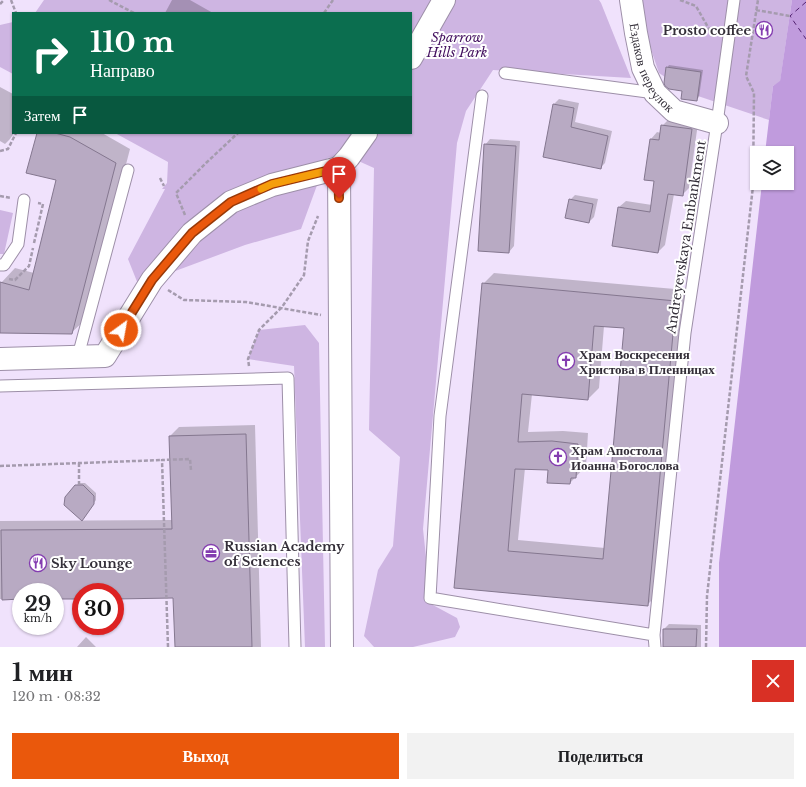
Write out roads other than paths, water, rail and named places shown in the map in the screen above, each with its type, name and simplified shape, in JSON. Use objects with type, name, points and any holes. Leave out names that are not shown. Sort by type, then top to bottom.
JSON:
[{"type":"street","points":[[412,56],[444,0]]},
{"type":"street","name":"Ездаков переулок","points":[[632,0],[636,33],[643,68],[654,94],[674,112],[717,123]]},
{"type":"street","points":[[0,359],[105,356],[152,280],[192,233],[231,202],[272,184],[338,168],[349,157],[365,134]]},
{"type":"street","points":[[338,168],[342,647]]},
{"type":"lane","name":"Andreyevskaya Embankment","points":[[655,647],[654,635],[685,333],[734,0]]},
{"type":"lane","points":[[505,73],[654,94]]},
{"type":"lane","points":[[482,96],[440,416],[430,598],[654,635]]},
{"type":"lane","points":[[78,356],[128,170]]},
{"type":"lane","points":[[0,265],[4,265],[18,244],[24,200]]},
{"type":"lane","points":[[0,386],[288,378],[295,647]]},
{"type":"place","name":"Prosto coffee","points":[[764,30]]},
{"type":"place","name":"Храм Воскресения Христова в Пленницах","points":[[566,361]]},
{"type":"place","name":"Храм Апостола Иоанна Богослова","points":[[558,457]]},
{"type":"place","name":"Russian Academy of Sciences","points":[[211,553]]},
{"type":"place","name":"Sky Lounge","points":[[38,563]]},
{"type":"park label","name":"Sparrow Hills Park","points":[[457,44]]}]
